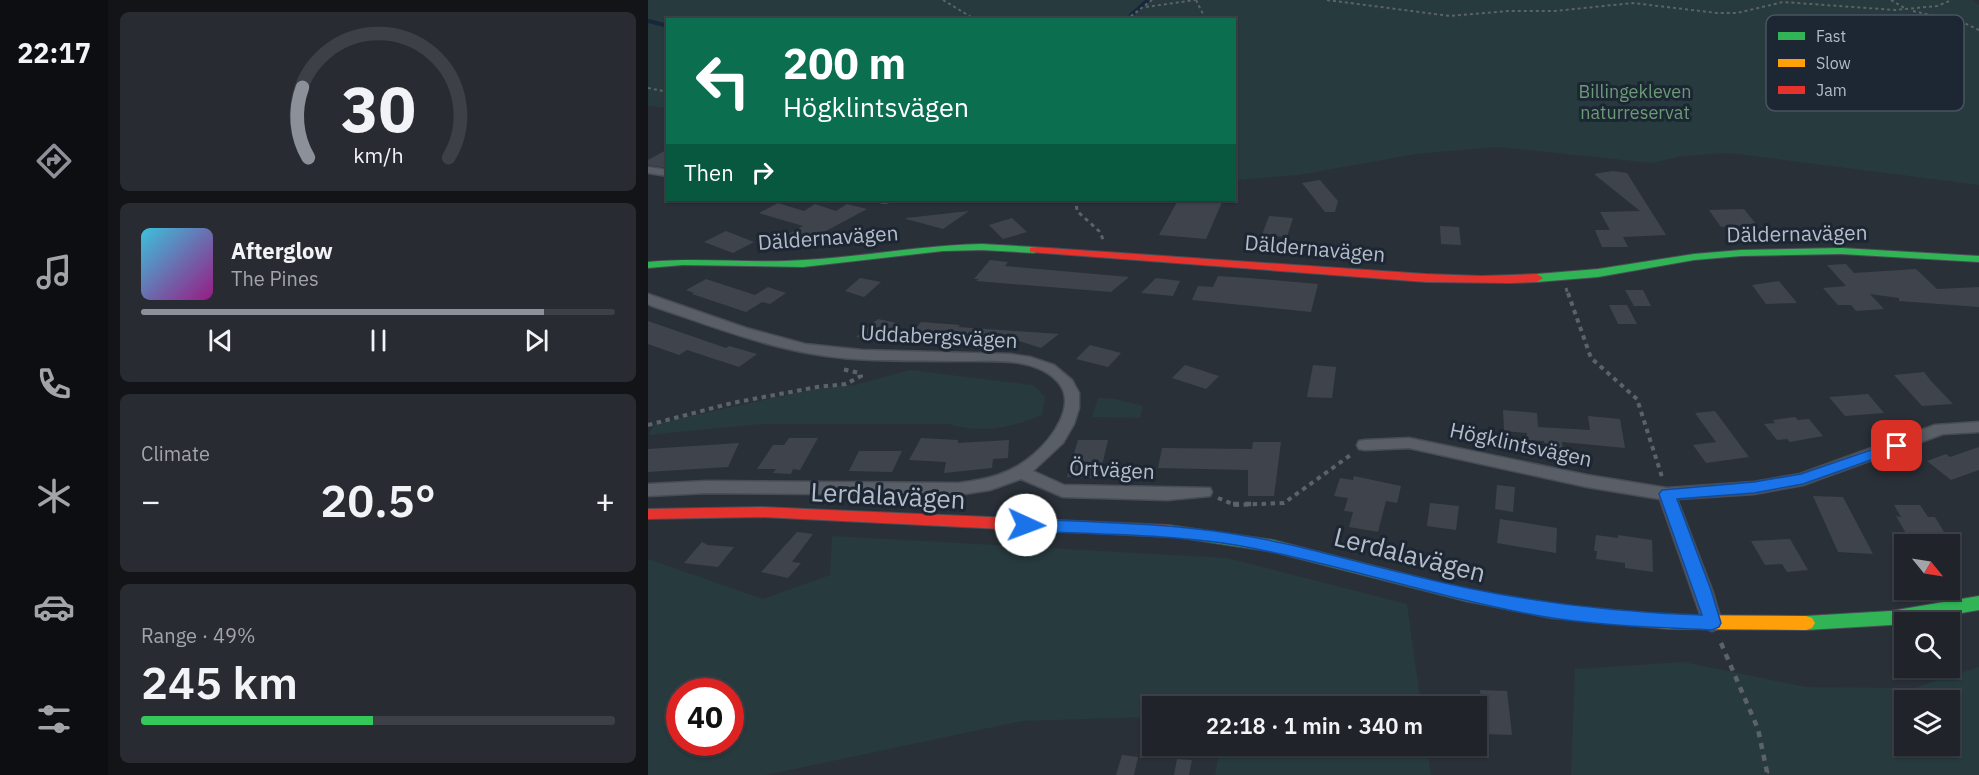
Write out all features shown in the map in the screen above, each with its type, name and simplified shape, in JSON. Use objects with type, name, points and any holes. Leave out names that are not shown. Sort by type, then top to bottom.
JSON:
[{"type":"street","points":[[648,170],[666,173]]},
{"type":"street","name":"Däldernavägen","points":[[648,265],[683,262],[803,264],[943,248],[982,247],[1111,254],[1415,277],[1509,280],[1598,273],[1694,256],[1770,252],[1841,251],[1979,259]]},
{"type":"street","name":"Uddabergsvägen","points":[[648,298],[657,303],[801,348],[867,354],[999,358],[1049,368],[1065,379],[1072,393],[1072,412],[1064,431],[1048,452],[1021,472],[985,486],[958,489],[707,487],[648,490]]},
{"type":"street","name":"Högklintsvägen","points":[[1365,445],[1409,443],[1587,481],[1667,494],[1754,488],[1803,479],[1941,429],[1979,428]]},
{"type":"street","name":"Örtvägen","points":[[1021,472],[1041,483],[1064,491],[1167,494],[1204,492]]},
{"type":"street","points":[[1667,494],[1703,590],[1712,623]]},
{"type":"street","name":"Lerdalavägen","points":[[648,514],[684,511],[794,514],[1138,530],[1233,539],[1317,556],[1415,583],[1541,610],[1645,620],[1755,626],[1883,619],[1979,603]]},
{"type":"path","points":[[943,0],[973,18]]},
{"type":"path","points":[[1129,18],[1152,0]]},
{"type":"path","points":[[1146,7],[1196,0],[1205,18]]},
{"type":"path","points":[[1327,0],[1450,16],[1508,11],[1555,11],[1633,3],[1717,13],[1745,12],[1768,4],[1783,2],[1908,10],[1930,15]]},
{"type":"path","points":[[1891,0],[1908,10],[1944,5],[1952,0]]},
{"type":"path","points":[[1964,23],[1979,30]]},
{"type":"path","points":[[648,88],[666,92]]},
{"type":"path","points":[[1076,201],[1077,211],[1099,231],[1111,254]]},
{"type":"path","points":[[1562,276],[1591,358],[1637,399],[1661,474]]},
{"type":"path","points":[[648,425],[677,416],[759,398],[848,384],[861,376],[859,372],[840,369]]},
{"type":"path","points":[[1204,492],[1235,505],[1284,503],[1365,445]]},
{"type":"path","points":[[1712,623],[1758,729],[1767,772],[1764,775]]},
{"type":"green space","name":"Billingekleven naturreservat","points":[[648,0],[1973,0],[1979,5],[1979,185],[1729,153],[1682,156],[1652,163],[1497,147],[1416,154],[1299,175],[1236,180],[1236,18],[666,18],[666,108],[648,106]]},
{"type":"green space","points":[[910,370],[1033,385],[1045,397],[1042,415],[1007,426],[984,429],[948,424],[761,424],[648,435],[655,424],[818,388],[855,385]]},
{"type":"green space","points":[[1098,398],[1116,399],[1143,406],[1140,418],[1092,417]]},
{"type":"green space","points":[[832,536],[1227,558],[1407,604],[1420,696],[1142,696],[1142,717],[1022,721],[766,775],[648,775],[648,559],[763,599],[830,575]]},
{"type":"green space","points":[[1684,662],[1806,687],[1914,688],[1945,678],[1960,678],[1960,673],[1979,667],[1979,775],[1571,775],[1575,669]]},
{"type":"green space","points":[[1218,756],[1428,756],[1431,775],[1215,775]]},
{"type":"building","points":[[666,150],[666,168],[648,165],[648,160]]},
{"type":"building","points":[[1613,171],[1627,173],[1666,235],[1623,237],[1628,247],[1602,247],[1595,230],[1610,230],[1600,212],[1640,211],[1594,174]]},
{"type":"building","points":[[1320,180],[1338,201],[1335,212],[1325,212],[1302,183]]},
{"type":"building","points":[[1177,201],[1223,201],[1206,239],[1159,235]]},
{"type":"building","points":[[778,203],[804,211],[815,204],[836,211],[847,204],[867,209],[798,246],[779,239],[803,226],[759,213]]},
{"type":"building","points":[[1744,209],[1756,224],[1721,227],[1709,210]]},
{"type":"building","points":[[969,211],[943,229],[906,219],[906,218]]},
{"type":"building","points":[[1269,216],[1293,218],[1287,237],[1262,235]]},
{"type":"building","points":[[1012,218],[1027,232],[1003,239],[989,225]]},
{"type":"building","points":[[1440,226],[1459,227],[1461,245],[1441,244]]},
{"type":"building","points":[[726,231],[754,242],[733,253],[704,242]]},
{"type":"building","points":[[990,260],[1008,262],[1005,266],[1129,277],[1111,292],[976,281],[979,279],[974,279]]},
{"type":"building","points":[[1846,264],[1854,273],[1916,269],[1937,289],[1979,287],[1979,307],[1899,301],[1899,298],[1870,294],[1884,309],[1856,311],[1851,305],[1838,305],[1823,288],[1846,286],[1827,265]]},
{"type":"building","points":[[1218,276],[1318,284],[1311,312],[1192,300],[1198,286],[1213,287]]},
{"type":"building","points":[[860,278],[881,282],[864,297],[845,291]]},
{"type":"building","points":[[1156,278],[1180,281],[1173,296],[1141,293]]},
{"type":"building","points":[[706,279],[755,295],[768,287],[786,293],[770,304],[762,302],[746,312],[686,290]]},
{"type":"building","points":[[1779,281],[1797,303],[1766,304],[1752,285]]},
{"type":"building","points":[[1625,290],[1643,290],[1651,306],[1634,306]]},
{"type":"building","points":[[1609,305],[1627,305],[1637,324],[1618,324]]},
{"type":"building","points":[[878,319],[901,324],[879,342],[856,337]]},
{"type":"building","points":[[648,321],[726,348],[729,346],[757,354],[739,367],[687,350],[679,355],[648,344]]},
{"type":"building","points":[[921,322],[1059,334],[1041,348],[1016,340],[1013,346],[948,341],[946,345],[919,342],[922,338],[909,337]]},
{"type":"building","points":[[1090,345],[1121,353],[1108,367],[1076,359]]},
{"type":"building","points":[[1185,365],[1219,376],[1206,389],[1172,378]]},
{"type":"building","points":[[1313,365],[1336,367],[1332,398],[1307,397]]},
{"type":"building","points":[[1924,372],[1953,404],[1922,406],[1894,375]]},
{"type":"building","points":[[1868,394],[1884,413],[1845,416],[1829,397]]},
{"type":"building","points":[[1503,410],[1537,413],[1538,427],[1590,430],[1588,416],[1620,419],[1625,448],[1562,442],[1563,452],[1545,450],[1544,441],[1526,440],[1527,433],[1504,431]]},
{"type":"building","points":[[1715,411],[1749,457],[1706,463],[1693,445],[1716,442],[1695,413]]},
{"type":"building","points":[[1795,417],[1798,420],[1809,419],[1823,436],[1790,442],[1787,439],[1777,440],[1764,424],[1775,423],[1773,420]]},
{"type":"building","points":[[789,438],[818,438],[800,470],[793,469],[791,474],[773,473],[776,469],[757,469],[773,445],[784,445]]},
{"type":"building","points":[[921,438],[958,440],[958,443],[1009,440],[1008,458],[993,459],[992,468],[944,473],[946,462],[909,460]]},
{"type":"building","points":[[1078,440],[1108,440],[1099,478],[1067,477]]},
{"type":"building","points":[[1253,442],[1281,442],[1274,496],[1248,496],[1248,470],[1158,468],[1162,448],[1252,449]]},
{"type":"building","points":[[739,443],[728,467],[648,472],[648,449]]},
{"type":"building","points":[[1979,447],[1979,470],[1951,480],[1927,461],[1946,454],[1950,457]]},
{"type":"building","points":[[859,451],[902,451],[892,472],[849,471]]},
{"type":"building","points":[[1354,476],[1401,486],[1397,503],[1386,501],[1378,532],[1349,527],[1353,512],[1344,511],[1348,498],[1334,496],[1340,478],[1353,480]]},
{"type":"building","points":[[1497,485],[1515,487],[1513,512],[1495,509]]},
{"type":"building","points":[[1813,496],[1843,497],[1873,554],[1838,552]]},
{"type":"building","points":[[1430,503],[1459,506],[1456,530],[1427,526]]},
{"type":"building","points":[[1894,505],[1920,505],[1928,517],[1935,517],[1945,534],[1906,534],[1896,516],[1901,517]]},
{"type":"building","points":[[1500,519],[1557,528],[1556,553],[1497,543]]},
{"type":"building","points":[[797,532],[813,534],[792,562],[801,563],[788,578],[761,572]]},
{"type":"building","points":[[1596,535],[1618,538],[1618,535],[1652,540],[1653,572],[1625,568],[1625,563],[1596,559],[1597,551],[1594,551]]},
{"type":"building","points":[[1790,539],[1808,570],[1787,572],[1782,564],[1765,565],[1751,541]]},
{"type":"building","points":[[702,542],[708,545],[734,547],[718,567],[684,563]]},
{"type":"building","points":[[1480,690],[1507,691],[1512,735],[1487,734],[1487,696],[1481,696]]},
{"type":"building","points":[[1122,755],[1138,757],[1134,775],[1116,775]]},
{"type":"building","points":[[1177,759],[1192,760],[1189,775],[1174,775]]},
{"type":"waterway","points":[[1131,15],[1148,0]]},
{"type":"waterway","points":[[648,21],[666,26]]},
{"type":"traffic: fast","points":[[648,265],[683,262],[803,264],[943,248],[982,247],[1034,250]]},
{"type":"traffic: fast","points":[[1537,278],[1598,273],[1694,257],[1741,253],[1841,251],[1979,259]]},
{"type":"traffic: fast","points":[[1168,531],[1273,546],[1465,595],[1550,611]]},
{"type":"traffic: fast","points":[[1806,623],[1891,618],[1979,603]]},
{"type":"traffic: slow","points":[[1550,611],[1669,622],[1806,623]]},
{"type":"traffic: jam","points":[[1034,250],[1426,278],[1482,280],[1537,278]]},
{"type":"traffic: jam","points":[[648,514],[761,512],[1168,531]]},
{"type":"route","points":[[1026,525],[1138,530],[1233,539],[1317,556],[1415,583],[1541,610],[1645,620],[1712,623],[1703,590],[1667,494],[1754,488],[1803,479],[1897,446]]}]
